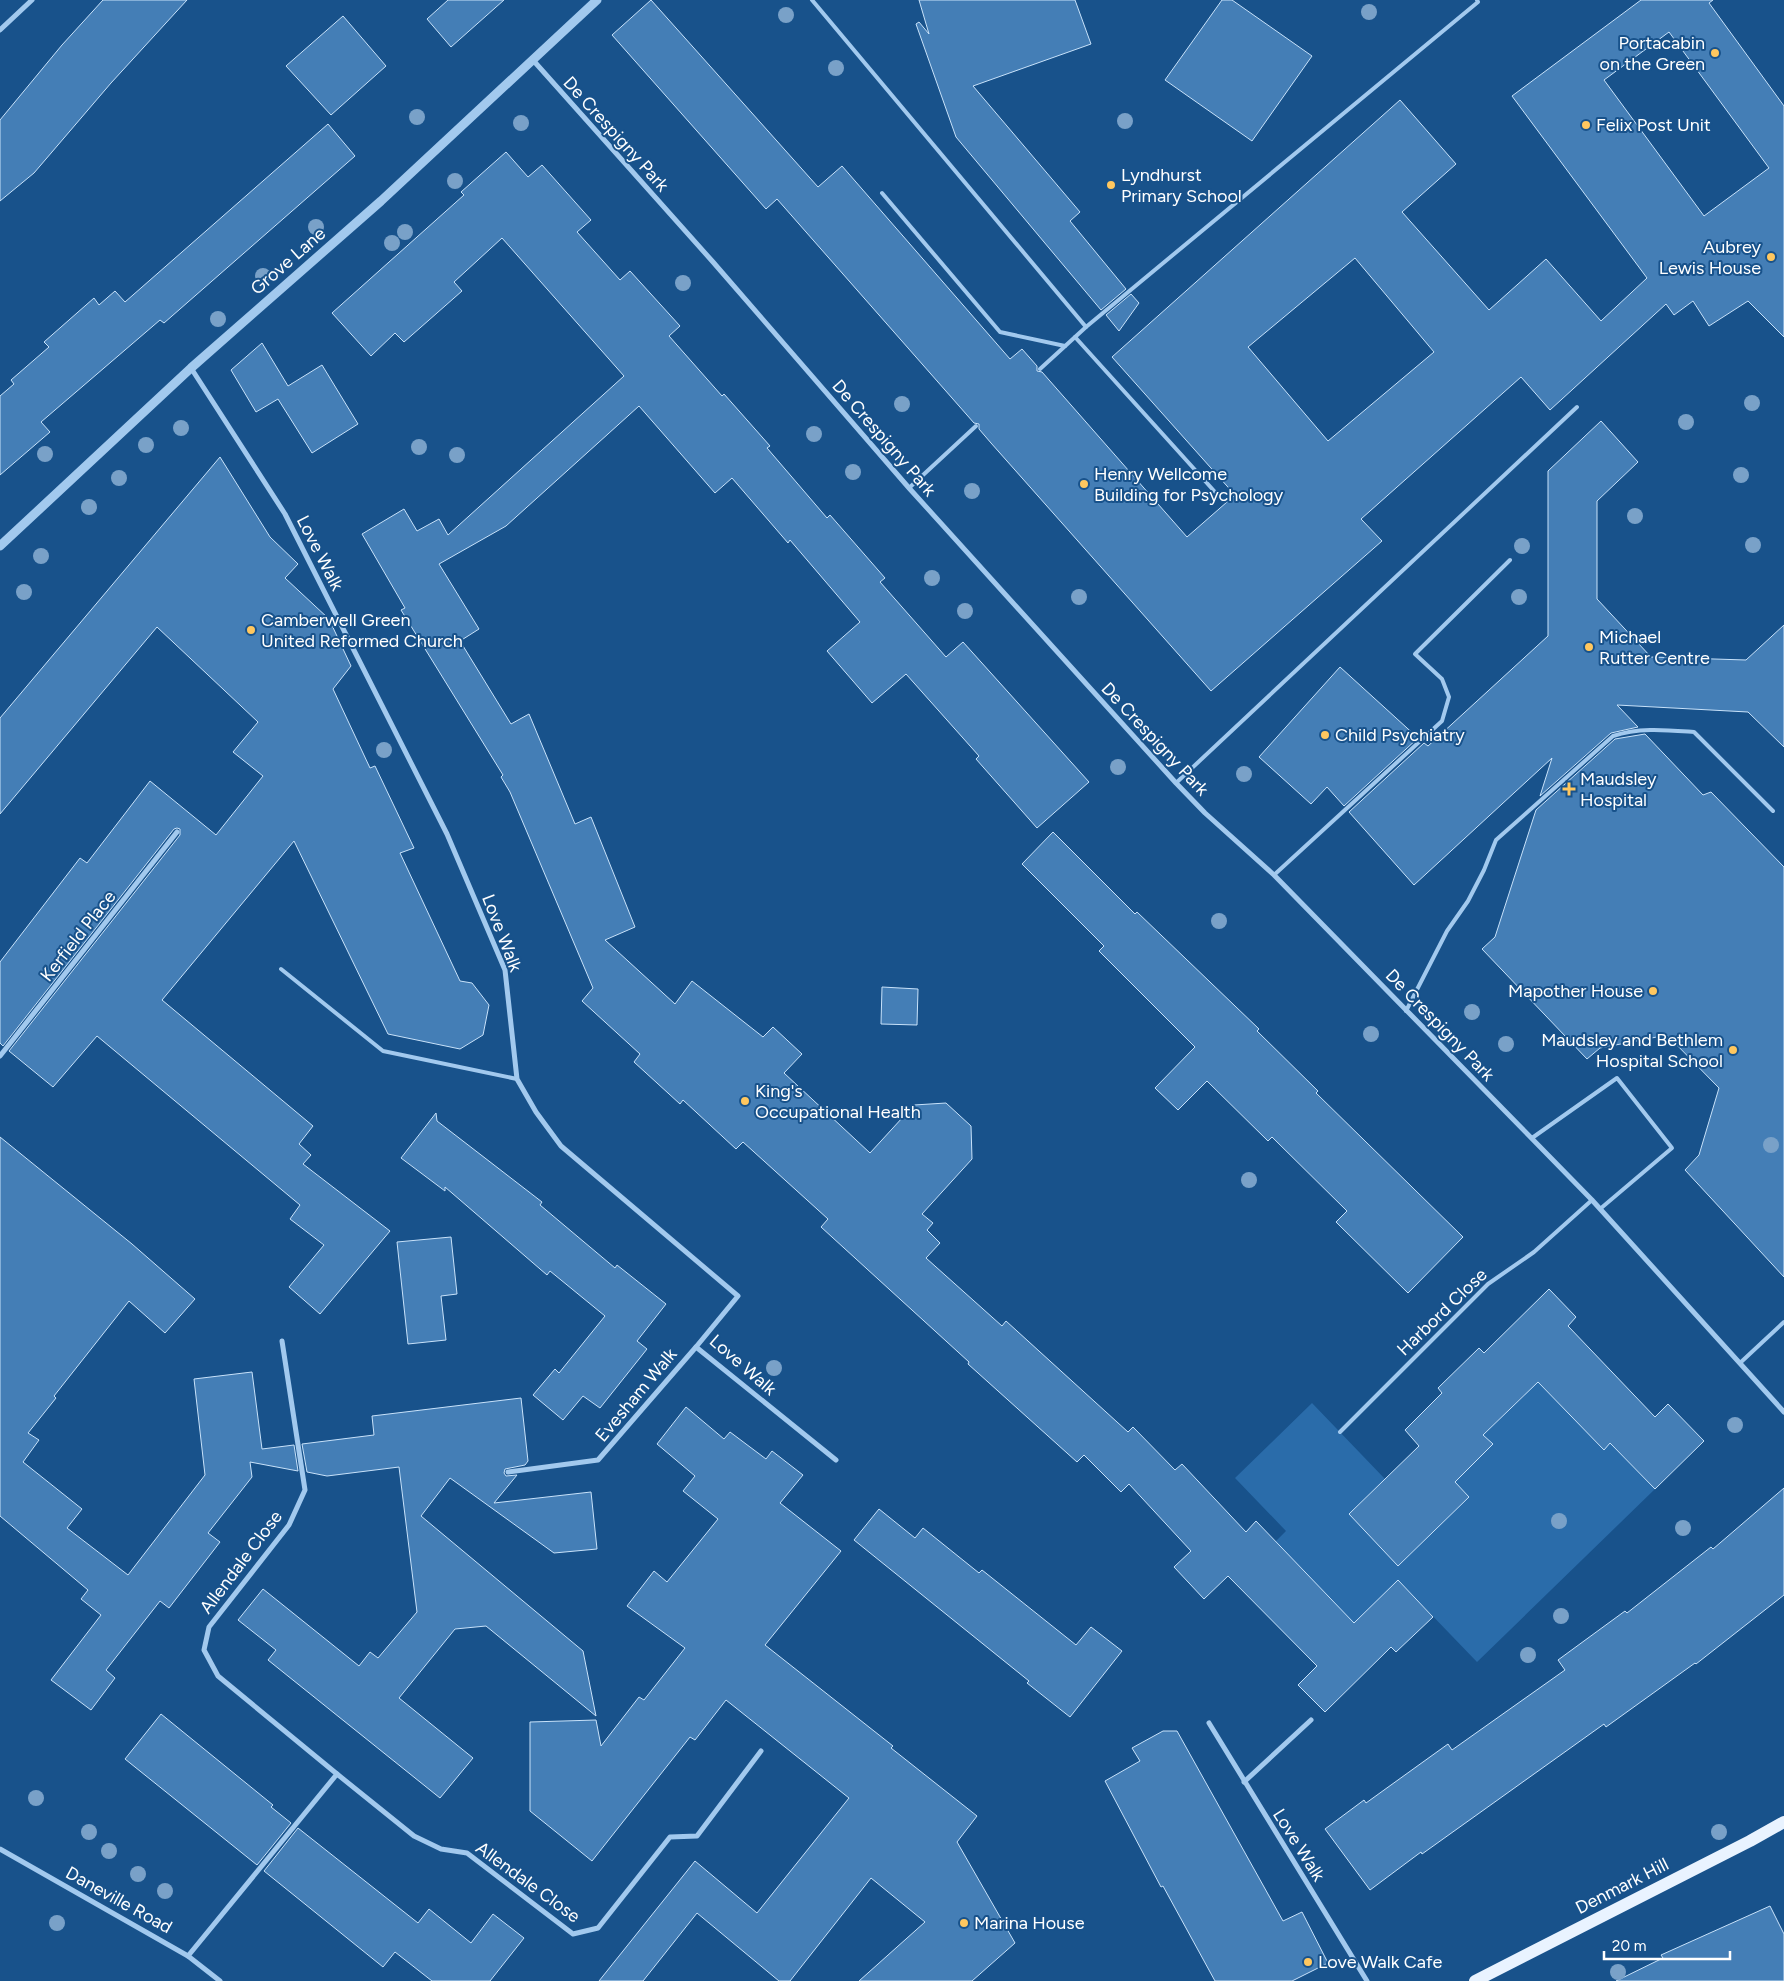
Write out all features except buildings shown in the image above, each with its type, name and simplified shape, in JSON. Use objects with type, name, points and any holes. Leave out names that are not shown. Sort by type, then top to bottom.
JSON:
[{"type":"main road","name":"Denmark Hill","points":[[1475,1981],[1784,1822]]},
{"type":"street","points":[[0,30],[32,0]]},
{"type":"street","name":"Grove Lane","points":[[0,546],[191,368],[381,201],[597,0]]},
{"type":"street","name":"De Crespigny Park","points":[[532,59],[909,488],[1176,783],[1205,813],[1274,875],[1592,1200],[1784,1412]]},
{"type":"street","name":"Love Walk","points":[[191,368],[285,514],[447,834],[505,970],[517,1079],[536,1112],[561,1146],[738,1296],[696,1347],[836,1460]]},
{"type":"street","name":"Kerfield Place","points":[[0,1056],[177,832]]},
{"type":"street","name":"Allendale Close","points":[[282,1341],[305,1490],[289,1525],[210,1627],[204,1650],[218,1676],[414,1836],[441,1849],[467,1853],[573,1934],[598,1928],[670,1837],[697,1836],[761,1751]]},
{"type":"street","name":"Evesham Walk","points":[[508,1472],[598,1460],[696,1347]]},
{"type":"street","points":[[1244,1782],[1311,1720]]},
{"type":"street","name":"Love Walk","points":[[1209,1723],[1367,1981]]},
{"type":"street","points":[[188,1956],[337,1774]]},
{"type":"street","name":"Daneville Road","points":[[0,1849],[188,1956],[220,1981]]},
{"type":"lane","points":[[812,0],[1086,327]]},
{"type":"lane","points":[[1040,369],[1086,327],[1478,2],[1477,0]]},
{"type":"lane","points":[[882,193],[1000,332],[1065,346]]},
{"type":"lane","points":[[1075,337],[1216,492]]},
{"type":"lane","points":[[1176,783],[1577,407]]},
{"type":"lane","points":[[909,488],[976,426]]},
{"type":"lane","points":[[1274,875],[1442,721],[1449,697],[1442,679],[1415,654],[1510,560]]},
{"type":"lane","points":[[1406,1011],[1447,931],[1468,901],[1484,870],[1496,840],[1613,736],[1626,731],[1694,732],[1773,811]]},
{"type":"lane","points":[[281,969],[382,1052],[517,1079]]},
{"type":"lane","points":[[1532,1138],[1617,1078],[1672,1148],[1600,1209]]},
{"type":"lane","name":"Harbord Close","points":[[1340,1432],[1488,1284],[1534,1252],[1592,1200]]},
{"type":"lane","points":[[1740,1364],[1784,1322]]},
{"type":"shaded area","points":[[1523,1367],[1604,1449],[1610,1443],[1655,1489],[1477,1662],[1398,1580],[1362,1616],[1358,1627],[1273,1544],[1286,1531],[1235,1478],[1312,1403],[1385,1479],[1349,1514],[1399,1565],[1469,1497],[1455,1482],[1492,1444],[1483,1435],[1525,1395]]},
{"type":"place","name":"Portacabin on the Green","points":[[1715,53]]},
{"type":"place","name":"Felix Post Unit","points":[[1586,125]]},
{"type":"place","name":"Lyndhurst Primary School","points":[[1111,185]]},
{"type":"place","name":"Aubrey Lewis House","points":[[1771,257]]},
{"type":"place","name":"Henry Wellcome Building for Psychology","points":[[1084,484]]},
{"type":"place","name":"Camberwell Green United Reformed Church","points":[[251,630]]},
{"type":"place","name":"Michael Rutter Centre","points":[[1589,647]]},
{"type":"place","name":"Child Psychiatry","points":[[1325,735]]},
{"type":"place","name":"Maudsley Hospital","points":[[1569,789]]},
{"type":"place","name":"Mapother House","points":[[1653,991]]},
{"type":"place","name":"Maudsley and Bethlem Hospital School","points":[[1733,1050]]},
{"type":"place","name":"King's Occupational Health","points":[[745,1101]]},
{"type":"place","name":"Marina House","points":[[964,1923]]},
{"type":"place","name":"Love Walk Cafe","points":[[1308,1962]]}]
